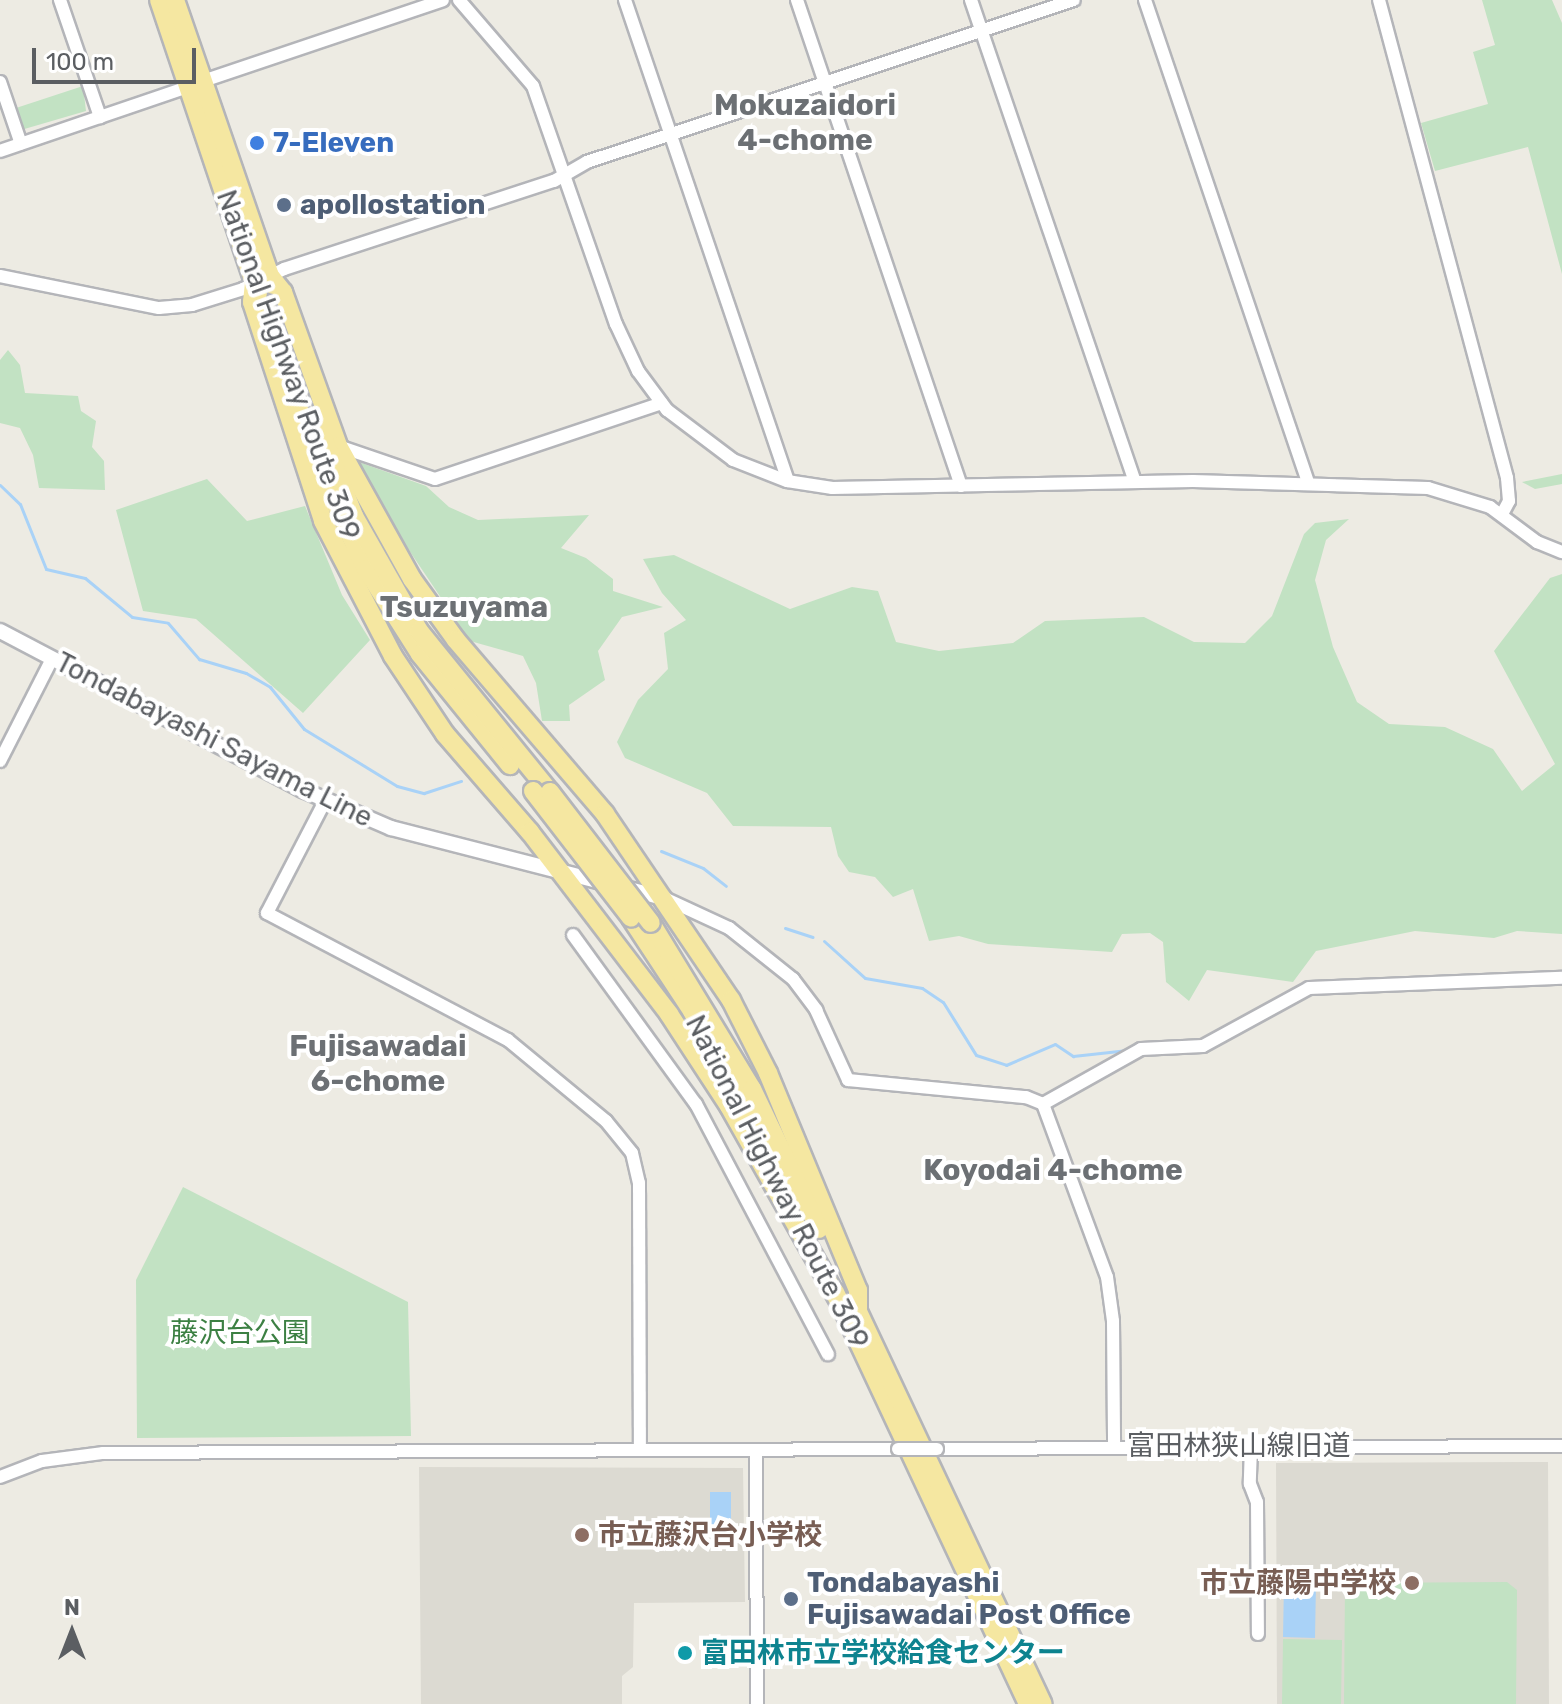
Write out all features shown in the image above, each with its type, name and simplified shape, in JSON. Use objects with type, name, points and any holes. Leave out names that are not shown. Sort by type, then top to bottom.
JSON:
[{"type":"highway","name":"National Highway Route 309","points":[[159,0],[195,84],[262,280],[333,466],[373,554],[440,661],[542,792],[651,923],[752,1089],[1043,1704]]},
{"type":"highway","name":"National Highway Route 309","points":[[175,0],[195,84]]},
{"type":"highway","points":[[839,1301],[711,1078],[557,869],[418,697],[354,588],[323,521],[276,386],[252,302],[262,280],[283,292],[338,446],[366,502],[438,616],[605,814],[664,898],[749,1032],[858,1290],[858,1312]]},
{"type":"highway","name":"National Highway Route 309","points":[[542,792],[631,918],[733,1082],[1028,1704]]},
{"type":"main road","name":"Tondabayashi Sayama Line","points":[[0,631],[325,801],[409,834],[664,898]]},
{"type":"street","points":[[60,0],[100,117]]},
{"type":"street","points":[[0,151],[443,0]]},
{"type":"street","points":[[459,0],[533,86],[627,351],[662,403],[716,449],[788,481],[832,488],[1308,482],[1436,489],[1502,514],[1537,542],[1562,552]]},
{"type":"street","points":[[625,0],[788,481]]},
{"type":"street","points":[[797,0],[961,486]]},
{"type":"street","points":[[971,0],[1135,482]]},
{"type":"street","points":[[0,276],[172,310],[671,135],[1074,0]]},
{"type":"street","points":[[1145,0],[1308,482]]},
{"type":"street","points":[[1379,0],[1507,478],[1509,501],[1502,514]]},
{"type":"street","points":[[0,82],[21,144]]},
{"type":"street","points":[[338,446],[435,479],[662,403]]},
{"type":"street","points":[[0,761],[52,659]]},
{"type":"street","points":[[325,801],[267,913],[508,1040],[606,1121],[632,1153],[639,1183],[640,1450]]},
{"type":"street","points":[[664,898],[729,928],[793,979],[816,1010],[848,1080],[1026,1097],[1043,1104],[1141,1049],[1211,1043],[1309,988],[1562,978]]},
{"type":"street","points":[[573,935],[696,1104],[828,1354]]},
{"type":"street","name":"富田林狭山線旧道","points":[[1043,1104],[1107,1277],[1113,1321],[1114,1448],[1562,1446]]},
{"type":"street","points":[[1251,1447],[1250,1484],[1257,1502],[1258,1634]]},
{"type":"street","points":[[0,1477],[42,1461],[103,1453],[1114,1448]]},
{"type":"street","points":[[756,1450],[757,1704]]},
{"type":"shaded area","name":"市立藤陽中学校","points":[[1548,1462],[1549,1704],[1277,1704],[1276,1463]]},
{"type":"shaded area","name":"市立藤沢台小学校","points":[[419,1467],[743,1468],[745,1602],[634,1603],[633,1667],[622,1676],[622,1704],[421,1704]]},
{"type":"green space","points":[[1482,0],[1552,0],[1562,23],[1562,274],[1528,147],[1435,171],[1421,123],[1488,104],[1473,52],[1495,45]]},
{"type":"green space","points":[[83,86],[86,111],[21,130],[13,109]]},
{"type":"green space","points":[[8,350],[20,365],[25,393],[78,396],[81,411],[96,421],[92,447],[104,461],[105,490],[39,488],[33,455],[20,428],[0,423],[0,360]]},
{"type":"green space","points":[[356,461],[426,486],[449,507],[478,520],[589,515],[561,548],[586,558],[613,579],[613,591],[663,607],[622,617],[598,651],[605,680],[569,705],[570,721],[542,721],[536,683],[523,656],[470,641],[378,504]]},
{"type":"green space","points":[[1562,474],[1562,484],[1535,489],[1522,482]]},
{"type":"green space","points":[[207,479],[247,521],[305,506],[342,595],[370,640],[303,713],[196,619],[143,611],[116,510]]},
{"type":"green space","points":[[1349,519],[1326,540],[1315,580],[1333,647],[1357,702],[1389,724],[1445,727],[1493,749],[1522,791],[1555,764],[1494,651],[1550,578],[1562,574],[1562,934],[1517,931],[1494,938],[1415,931],[1316,951],[1293,982],[1207,970],[1189,1001],[1166,982],[1163,942],[1150,933],[1122,934],[1112,952],[988,944],[959,936],[929,941],[913,889],[893,897],[875,877],[849,872],[838,856],[831,827],[733,826],[707,793],[625,758],[617,742],[638,700],[668,669],[664,633],[686,620],[662,593],[643,559],[674,555],[790,609],[852,587],[878,591],[896,642],[939,651],[1013,643],[1045,621],[1144,617],[1194,642],[1245,643],[1272,616],[1304,534],[1315,523]]},
{"type":"green space","name":"藤沢台公園","points":[[183,1187],[408,1302],[411,1436],[137,1438],[136,1280]]},
{"type":"green space","points":[[1507,1582],[1517,1590],[1516,1704],[1344,1704],[1345,1583]]},
{"type":"green space","points":[[1283,1639],[1342,1640],[1341,1704],[1282,1704]]},
{"type":"water","points":[[710,1492],[731,1492],[731,1532],[710,1532]]},
{"type":"water","points":[[1284,1583],[1316,1583],[1315,1638],[1283,1637]]},
{"type":"waterway","points":[[0,485],[20,504],[46,569],[85,578],[132,617],[168,623],[199,659],[246,673],[270,687],[304,729],[397,786],[424,793],[461,781]]},
{"type":"waterway","points":[[661,851],[703,868],[726,886]]},
{"type":"waterway","points":[[785,928],[813,937]]},
{"type":"waterway","points":[[824,941],[865,978],[922,988],[943,1002],[976,1055],[1006,1065],[1055,1044],[1073,1056],[1128,1050]]},
{"type":"place","name":"7-Eleven","points":[[257,143]]},
{"type":"place","name":"apollostation","points":[[284,205]]},
{"type":"place","name":"市立藤沢台小学校","points":[[582,1535]]},
{"type":"place","name":"市立藤陽中学校","points":[[1412,1583]]},
{"type":"place","name":"Tondabayashi Fujisawadai Post Office","points":[[791,1599]]},
{"type":"place","name":"富田林市立学校給食センター","points":[[685,1653]]},
{"type":"district","name":"Mokuzaidori 4-chome","points":[[805,122]]},
{"type":"district","name":"Tsuzuyama","points":[[464,607]]},
{"type":"district","name":"Fujisawadai 6-chome","points":[[378,1063]]},
{"type":"district","name":"Koyodai 4-chome","points":[[1053,1170]]}]
